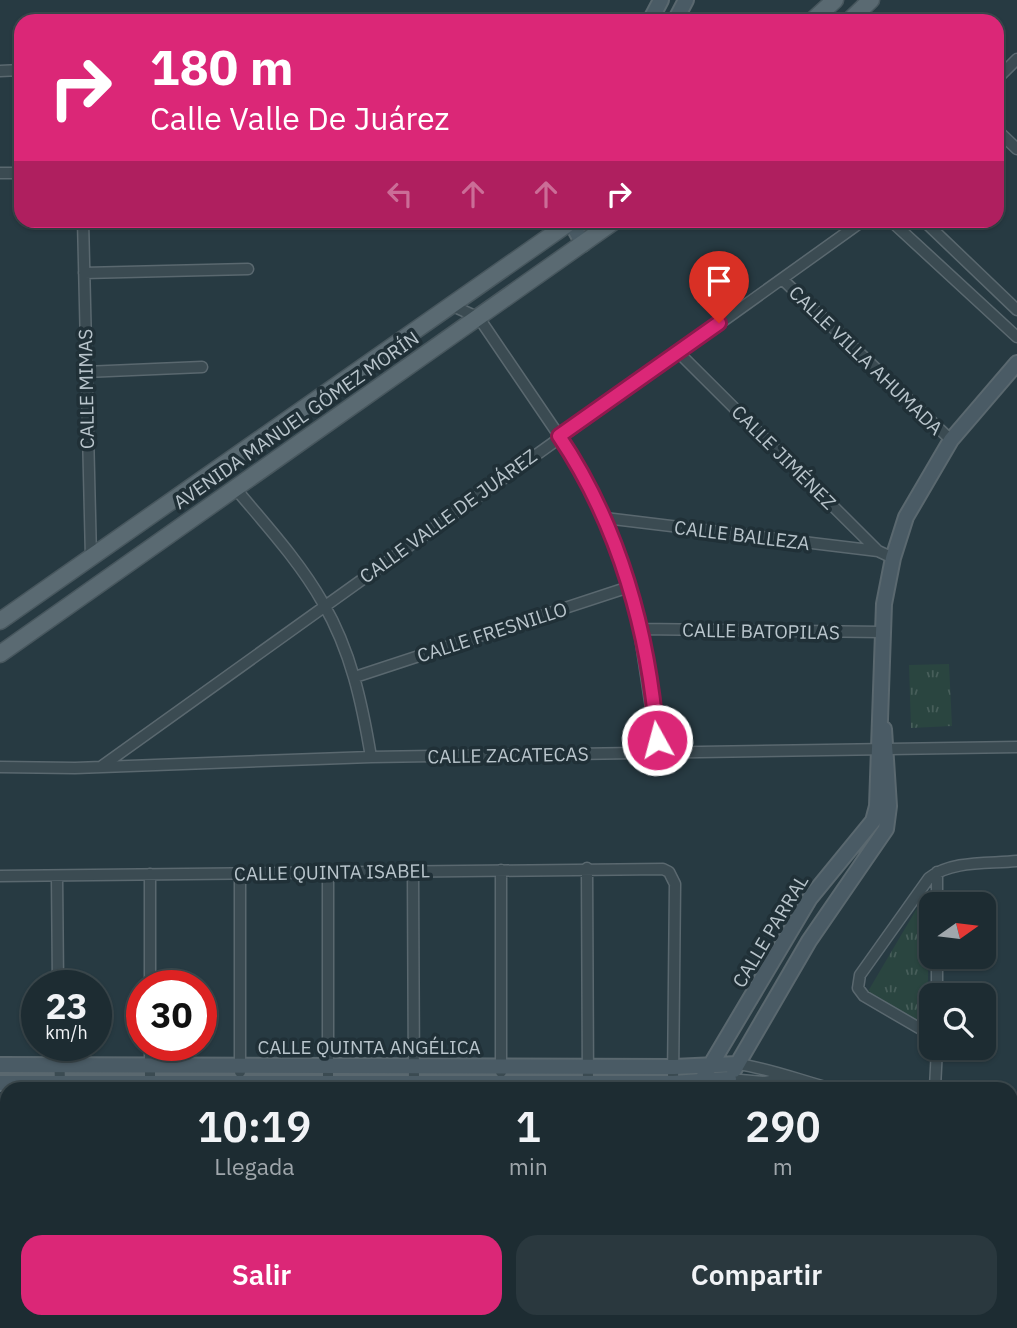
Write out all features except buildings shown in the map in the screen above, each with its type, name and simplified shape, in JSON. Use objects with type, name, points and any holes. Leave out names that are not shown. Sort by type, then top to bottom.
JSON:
[{"type":"main road","points":[[820,14],[835,0]]},
{"type":"main road","points":[[856,14],[871,0]]},
{"type":"main road","name":"AVENIDA MANUEL GÓMEZ MORÍN","points":[[0,621],[561,228]]},
{"type":"main road","name":"AVENIDA MANUEL GÓMEZ MORÍN","points":[[0,654],[479,318],[583,244],[600,228]]},
{"type":"street","points":[[1004,72],[1017,59]]},
{"type":"street","points":[[1004,137],[1017,149]]},
{"type":"street","name":"CALLE MIMAS","points":[[83,228],[91,558]]},
{"type":"street","points":[[575,228],[583,244]]},
{"type":"street","name":"CALLE VALLE DE JUÁREZ","points":[[102,766],[853,228]]},
{"type":"street","points":[[899,228],[1017,337]]},
{"type":"street","points":[[931,228],[1017,310]]},
{"type":"street","points":[[84,273],[248,269]]},
{"type":"street","name":"CALLE VILLA AHUMADA","points":[[782,279],[951,440]]},
{"type":"street","points":[[451,305],[479,318],[579,465],[605,518],[629,587],[639,629],[658,754]]},
{"type":"street","name":"CALLE JIMÉNEZ","points":[[678,352],[878,551],[892,558]]},
{"type":"street","name":"CALLE PARRAL","points":[[727,1082],[809,941],[886,829],[881,714],[882,632],[892,558],[906,517],[951,440],[1017,363]]},
{"type":"street","points":[[85,372],[202,367]]},
{"type":"street","points":[[235,488],[305,574],[324,605],[355,677],[371,757]]},
{"type":"street","name":"CALLE BALLEZA","points":[[605,518],[878,551]]},
{"type":"street","name":"CALLE FRESNILLO","points":[[355,677],[629,587]]},
{"type":"street","name":"CALLE BATOPILAS","points":[[639,629],[882,632]]},
{"type":"street","name":"CALLE ZACATECAS","points":[[0,766],[1017,747]]},
{"type":"street","name":"CALLE PARRAL","points":[[700,1082],[810,898],[873,821],[882,749]]},
{"type":"street","points":[[919,1028],[864,996],[858,981],[929,878],[937,872],[958,866],[1017,861]]},
{"type":"street","points":[[587,869],[588,1082]]},
{"type":"street","name":"CALLE QUINTA ISABEL","points":[[0,876],[663,869],[669,872],[675,884],[674,1067]]},
{"type":"street","points":[[500,870],[501,1082]]},
{"type":"street","points":[[413,871],[414,1082]]},
{"type":"street","points":[[328,872],[328,1082]]},
{"type":"street","points":[[937,872],[937,892]]},
{"type":"street","points":[[240,873],[240,1082]]},
{"type":"street","points":[[150,874],[150,970]]},
{"type":"street","points":[[57,876],[58,970]]},
{"type":"street","points":[[935,1082],[936,1060]]},
{"type":"street","points":[[60,1061],[60,1082]]},
{"type":"street","points":[[150,1061],[150,1082]]},
{"type":"street","points":[[737,1064],[768,1068],[787,1078],[804,1082]]},
{"type":"street","name":"CALLE QUINTA ANGÉLICA","points":[[0,1065],[674,1067],[737,1064]]},
{"type":"street","points":[[673,1082],[674,1067]]},
{"type":"street","points":[[766,1082],[768,1068]]},
{"type":"street","points":[[774,1082],[787,1078]]},
{"type":"green space","points":[[949,664],[952,726],[911,728],[909,665]]},
{"type":"green space","points":[[919,905],[919,970],[928,970],[928,983],[919,983],[919,1021],[867,993]]},
{"type":"route","points":[[657,740],[639,629],[616,543],[579,465],[559,436],[719,323]]}]
